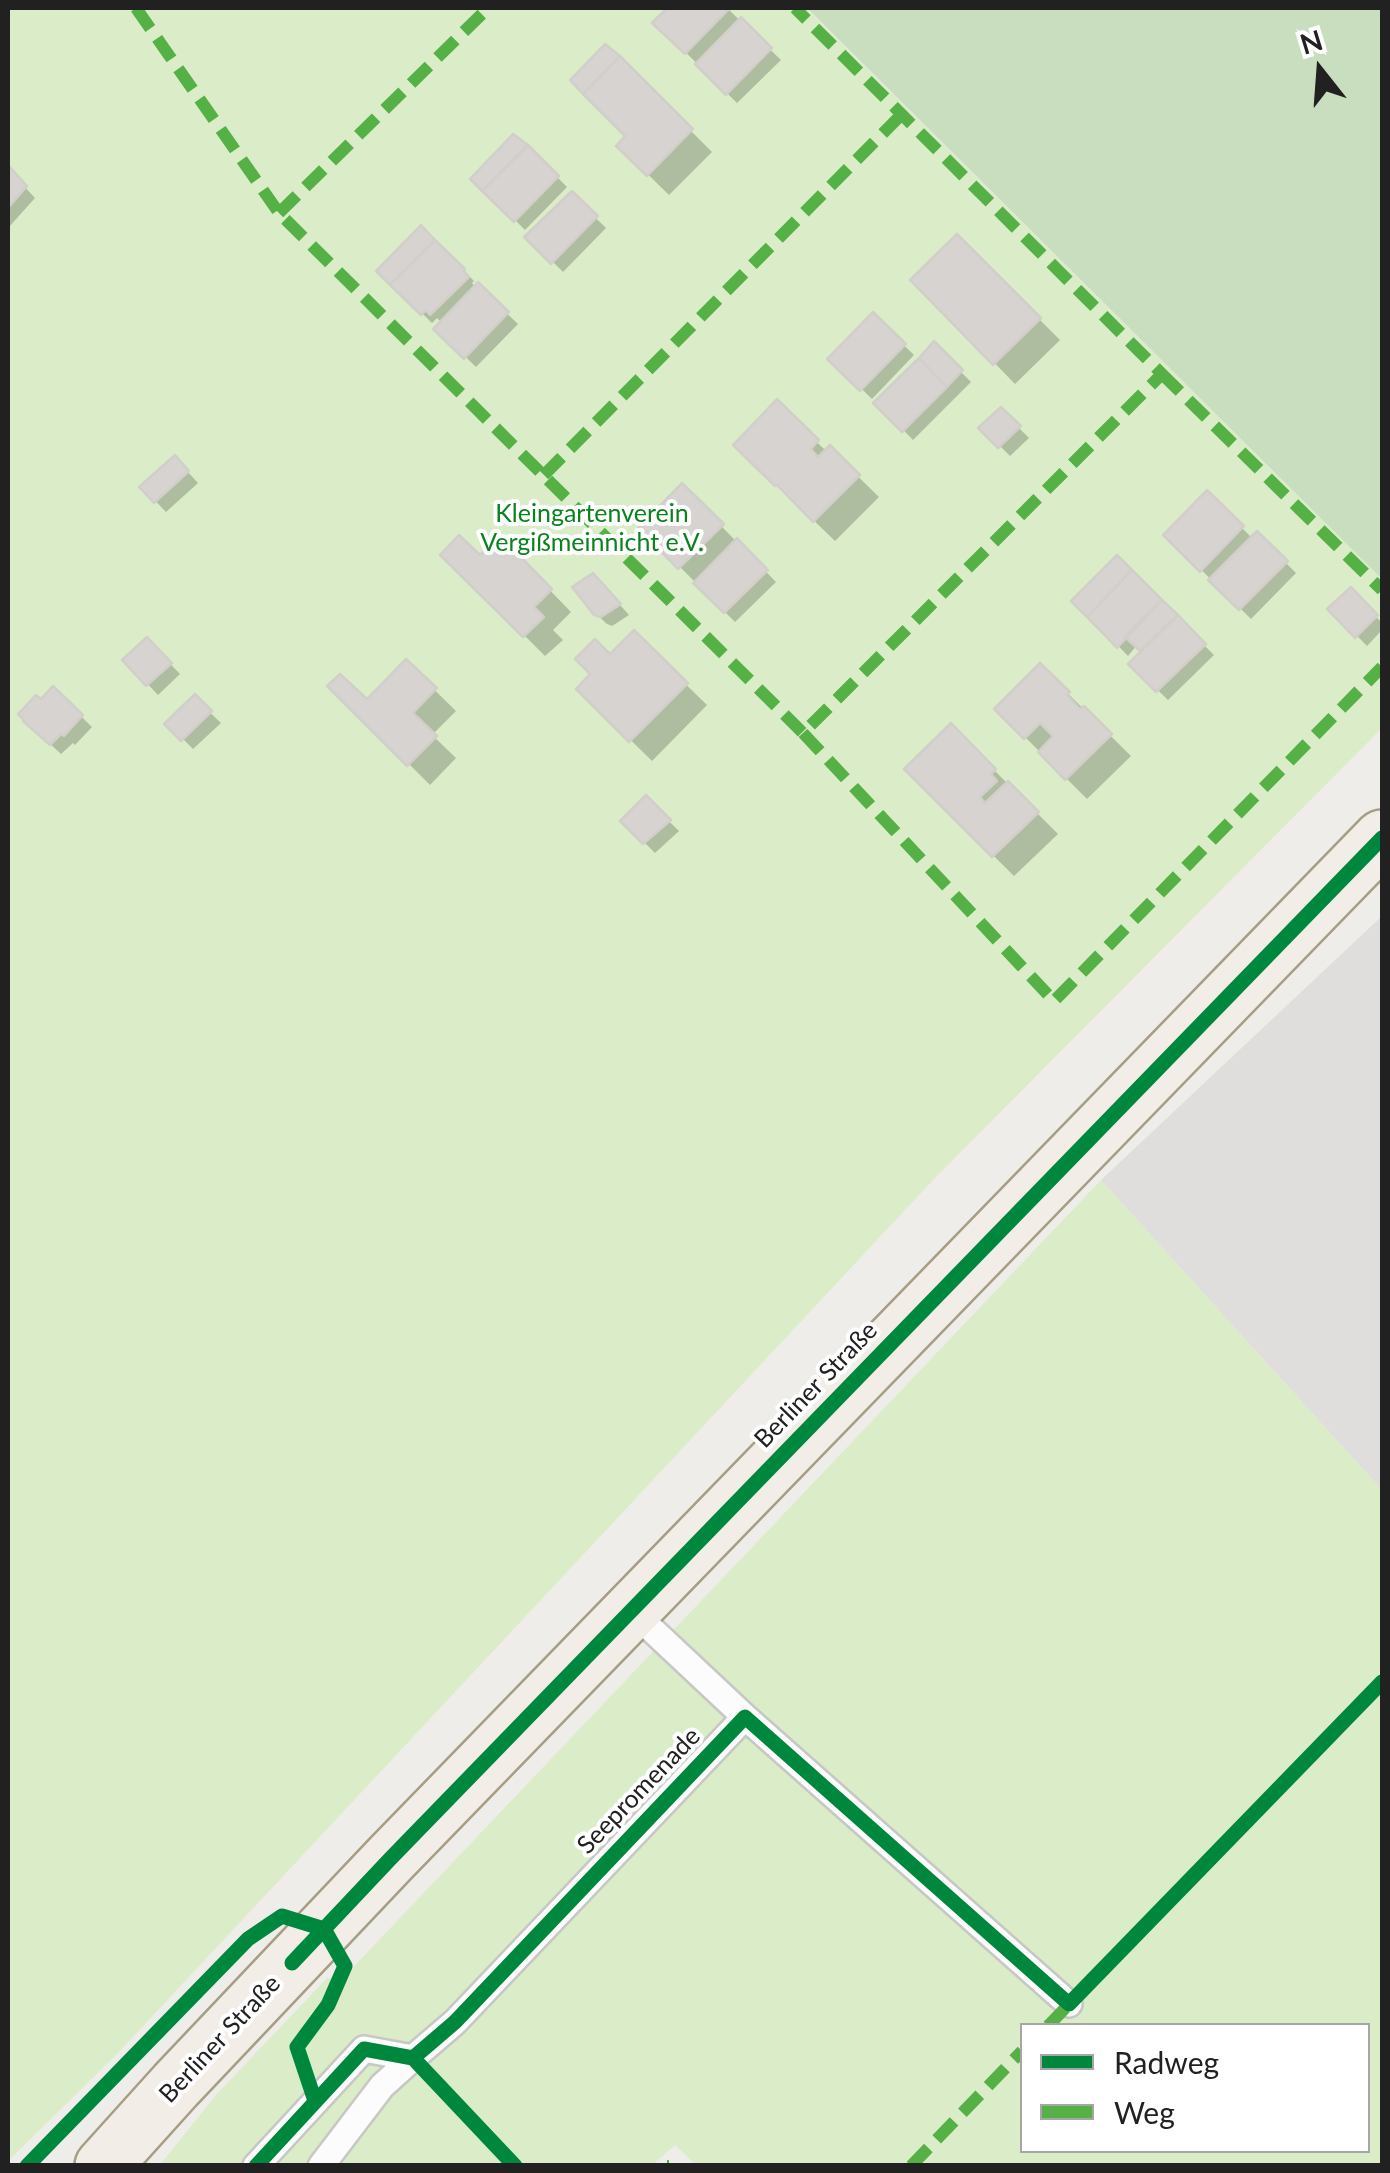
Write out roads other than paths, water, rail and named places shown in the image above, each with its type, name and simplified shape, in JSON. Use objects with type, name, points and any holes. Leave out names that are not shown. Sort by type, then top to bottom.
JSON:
[{"type":"main road","name":"Berliner Straße","points":[[103,2166],[391,1858],[1382,838]]},
{"type":"lane","points":[[632,1610],[745,1717],[1069,2004]]},
{"type":"lane","name":"Seepromenade","points":[[321,2166],[382,2086],[455,2022],[745,1717]]},
{"type":"lane","points":[[256,2166],[364,2048],[413,2058]]},
{"type":"park label","name":"Kleingartenverein Vergißmeinnicht e.V.","points":[[592,528]]}]
